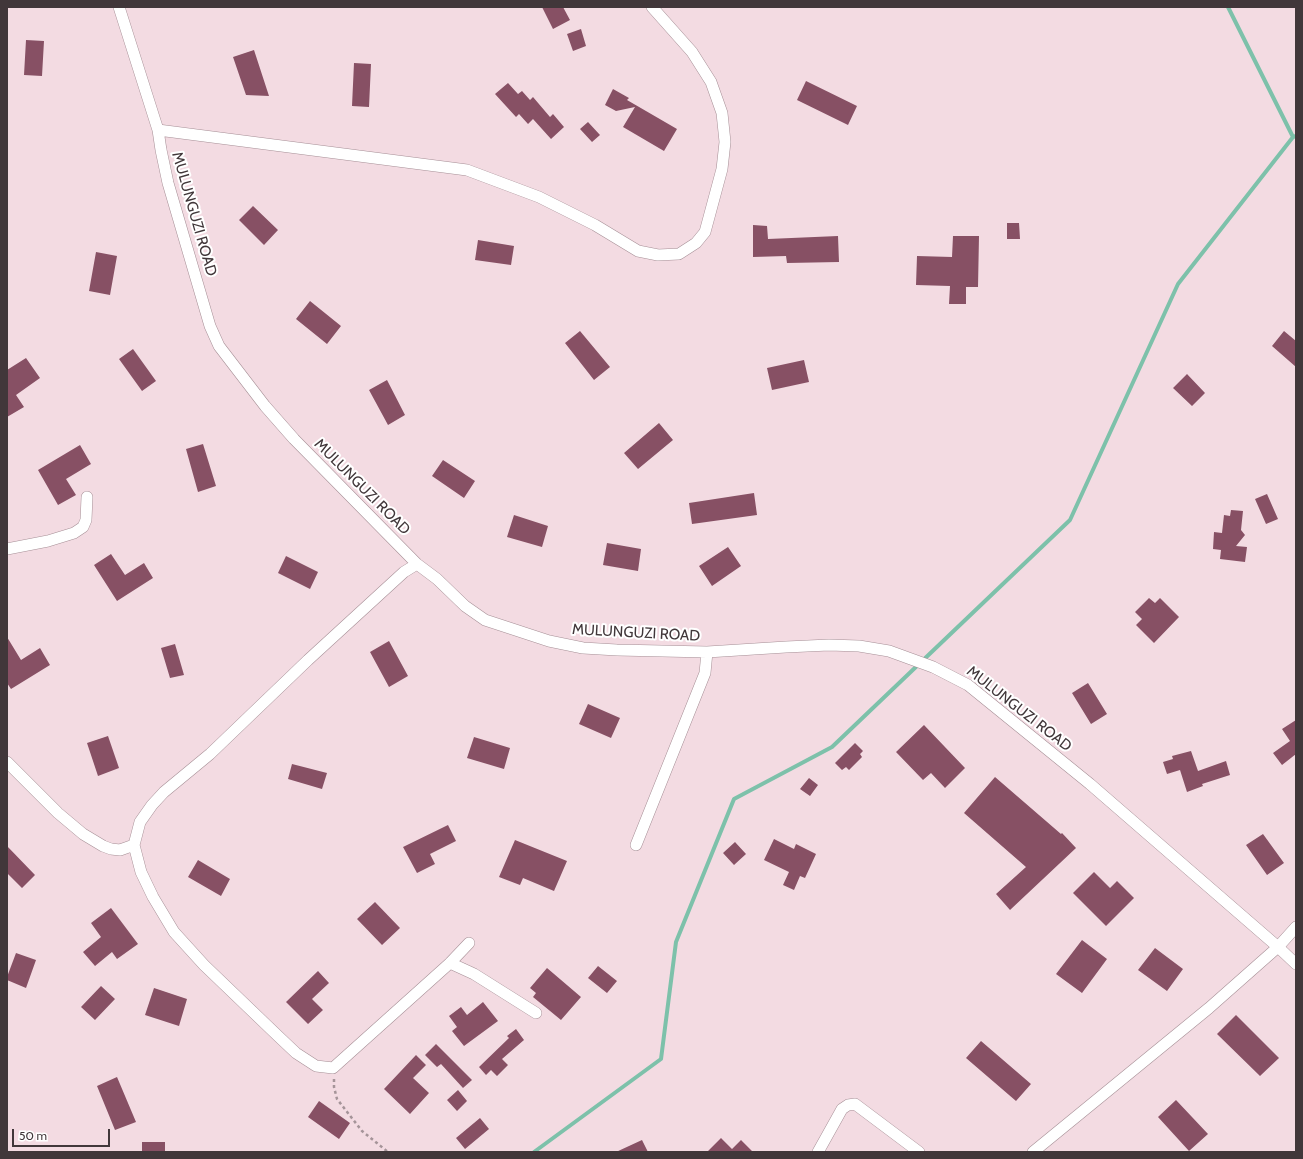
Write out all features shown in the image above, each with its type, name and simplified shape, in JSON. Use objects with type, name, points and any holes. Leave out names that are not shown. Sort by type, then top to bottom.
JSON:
[{"type":"street","name":"MULUNGUZI ROAD","points":[[119,7],[158,130],[160,150],[168,183],[210,326],[219,346],[265,406],[294,439],[417,564],[437,579],[465,606],[485,620],[549,641],[583,648],[707,652],[829,645],[858,646],[888,651],[940,670],[968,685],[1090,784],[1296,964]]},
{"type":"street","points":[[158,130],[467,170],[539,197],[594,225],[638,251],[658,255],[679,254],[696,243],[705,232],[722,169],[724,142],[722,113],[711,82],[692,52],[652,7]]},
{"type":"street","points":[[7,549],[48,542],[74,533],[83,527],[86,520],[87,497]]},
{"type":"street","points":[[417,564],[404,572],[308,660],[210,754],[160,797],[152,805],[140,822],[134,845],[141,872],[153,897],[174,932],[204,964],[296,1053],[316,1066],[333,1068],[450,963],[469,943]]},
{"type":"street","points":[[636,845],[705,673],[707,652]]},
{"type":"street","points":[[7,762],[58,813],[83,834],[111,849],[120,850],[134,845]]},
{"type":"street","points":[[1033,1152],[1209,1008],[1278,947],[1296,927]]},
{"type":"street","points":[[450,963],[474,974],[536,1014]]},
{"type":"street","points":[[818,1152],[842,1109],[848,1105],[855,1104],[918,1152]]},
{"type":"path","points":[[333,1068],[334,1087],[337,1099],[362,1131],[388,1152]]},
{"type":"building","points":[[542,7],[563,7],[570,20],[553,29]]},
{"type":"building","points":[[581,29],[586,46],[573,51],[567,34]]},
{"type":"building","points":[[26,40],[44,41],[42,76],[24,75]]},
{"type":"building","points":[[254,50],[269,96],[246,95],[233,57]]},
{"type":"building","points":[[354,63],[371,64],[369,107],[352,106]]},
{"type":"building","points":[[806,81],[857,106],[848,125],[797,100]]},
{"type":"building","points":[[508,83],[518,94],[522,91],[530,100],[533,97],[550,117],[553,114],[564,127],[551,139],[533,119],[528,124],[519,114],[516,117],[495,94]]},
{"type":"building","points":[[613,89],[629,98],[627,100],[677,129],[664,151],[623,127],[635,107],[616,111],[605,105]]},
{"type":"building","points":[[588,122],[600,135],[592,142],[580,129]]},
{"type":"building","points":[[253,206],[278,230],[264,245],[239,220]]},
{"type":"building","points":[[1007,223],[1019,223],[1020,239],[1007,239]]},
{"type":"building","points":[[753,225],[767,226],[768,239],[838,236],[839,262],[787,263],[786,256],[753,257]]},
{"type":"building","points":[[953,236],[979,236],[978,287],[966,287],[966,304],[949,304],[950,286],[916,285],[917,256],[952,257]]},
{"type":"building","points":[[478,240],[514,246],[511,265],[475,260]]},
{"type":"building","points":[[96,252],[117,256],[110,295],[89,291]]},
{"type":"building","points":[[310,301],[341,326],[327,344],[296,319]]},
{"type":"building","points":[[580,331],[610,367],[594,380],[565,343]]},
{"type":"building","points":[[1284,331],[1296,341],[1296,367],[1272,346]]},
{"type":"building","points":[[133,349],[156,381],[142,391],[119,359]]},
{"type":"building","points":[[26,358],[40,378],[16,395],[24,407],[7,417],[7,370]]},
{"type":"building","points":[[804,360],[809,382],[772,390],[767,368]]},
{"type":"building","points":[[1187,374],[1205,393],[1192,406],[1173,388]]},
{"type":"building","points":[[387,380],[405,415],[388,425],[369,390]]},
{"type":"building","points":[[659,423],[673,440],[638,469],[624,453]]},
{"type":"building","points":[[203,444],[216,486],[198,492],[186,449]]},
{"type":"building","points":[[80,445],[91,464],[66,479],[76,495],[58,505],[38,470]]},
{"type":"building","points":[[443,460],[475,481],[464,498],[432,476]]},
{"type":"building","points":[[754,493],[757,515],[692,524],[689,503]]},
{"type":"building","points":[[1267,494],[1278,519],[1266,524],[1255,499]]},
{"type":"building","points":[[1231,510],[1243,511],[1241,530],[1245,535],[1236,546],[1247,547],[1245,562],[1220,559],[1221,550],[1213,549],[1214,532],[1222,533],[1224,515],[1230,516]]},
{"type":"building","points":[[514,515],[548,526],[542,547],[507,537]]},
{"type":"building","points":[[607,543],[641,549],[638,571],[603,565]]},
{"type":"building","points":[[728,547],[741,566],[712,586],[699,566]]},
{"type":"building","points":[[111,554],[125,575],[144,563],[153,578],[117,601],[94,565]]},
{"type":"building","points":[[286,556],[318,572],[310,589],[278,573]]},
{"type":"building","points":[[1149,598],[1155,603],[1160,598],[1179,617],[1154,643],[1136,625],[1142,619],[1135,612]]},
{"type":"building","points":[[7,637],[21,660],[40,648],[50,665],[11,689],[7,683]]},
{"type":"building","points":[[389,641],[408,676],[389,687],[370,652]]},
{"type":"building","points":[[175,644],[184,675],[170,678],[161,648]]},
{"type":"building","points":[[1088,683],[1107,714],[1091,724],[1072,693]]},
{"type":"building","points":[[588,704],[620,718],[611,738],[579,724]]},
{"type":"building","points":[[1296,720],[1296,754],[1282,765],[1273,753],[1290,741],[1282,729]]},
{"type":"building","points":[[924,725],[965,768],[945,788],[931,773],[923,780],[896,752]]},
{"type":"building","points":[[108,736],[119,768],[98,776],[87,743]]},
{"type":"building","points":[[474,737],[510,748],[504,769],[467,758]]},
{"type":"building","points":[[855,743],[863,751],[860,754],[862,757],[849,770],[846,767],[842,770],[835,763]]},
{"type":"building","points":[[1191,751],[1198,771],[1226,761],[1230,775],[1202,784],[1203,786],[1187,792],[1180,770],[1167,774],[1163,762],[1173,759],[1172,756]]},
{"type":"building","points":[[292,764],[327,773],[322,789],[288,779]]},
{"type":"building","points":[[995,777],[1061,834],[1062,833],[1076,848],[1010,910],[996,894],[1026,867],[964,813]]},
{"type":"building","points":[[809,778],[818,785],[810,796],[800,789]]},
{"type":"building","points":[[448,825],[456,841],[430,854],[435,864],[417,873],[403,847]]},
{"type":"building","points":[[1263,834],[1284,863],[1267,875],[1246,845]]},
{"type":"building","points":[[774,839],[794,849],[796,844],[816,854],[805,878],[800,876],[794,890],[783,885],[789,872],[764,860]]},
{"type":"building","points":[[515,840],[567,861],[554,891],[523,878],[520,885],[499,877]]},
{"type":"building","points":[[735,842],[746,854],[734,865],[723,853]]},
{"type":"building","points":[[7,846],[35,875],[22,888],[7,873]]},
{"type":"building","points":[[198,860],[230,879],[221,896],[188,877]]},
{"type":"building","points":[[1094,872],[1110,888],[1117,881],[1134,898],[1106,926],[1073,893]]},
{"type":"building","points":[[375,902],[400,928],[382,945],[357,919]]},
{"type":"building","points":[[111,908],[138,944],[117,959],[112,952],[95,966],[83,952],[101,937],[91,923]]},
{"type":"building","points":[[1082,940],[1107,959],[1082,993],[1056,974]]},
{"type":"building","points":[[1155,948],[1183,969],[1167,991],[1138,970]]},
{"type":"building","points":[[16,953],[36,960],[26,988],[7,980]]},
{"type":"building","points":[[598,966],[617,981],[607,993],[588,978]]},
{"type":"building","points":[[547,968],[581,997],[561,1020],[533,997],[536,993],[530,988]]},
{"type":"building","points":[[318,971],[329,983],[312,999],[323,1010],[308,1024],[286,1002]]},
{"type":"building","points":[[101,986],[115,999],[95,1020],[81,1007]]},
{"type":"building","points":[[154,988],[187,999],[179,1026],[145,1015]]},
{"type":"building","points":[[483,1002],[498,1021],[464,1046],[452,1031],[457,1027],[449,1016],[461,1007],[467,1015]]},
{"type":"building","points":[[1236,1015],[1279,1058],[1260,1076],[1217,1034]]},
{"type":"building","points":[[516,1029],[524,1040],[502,1059],[508,1065],[497,1076],[491,1070],[486,1075],[479,1067],[509,1038],[507,1036]]},
{"type":"building","points":[[981,1041],[1031,1084],[1016,1101],[966,1058]]},
{"type":"building","points":[[436,1044],[472,1080],[463,1088],[441,1064],[437,1067],[425,1055]]},
{"type":"building","points":[[416,1055],[426,1065],[413,1078],[429,1093],[410,1114],[384,1089]]},
{"type":"building","points":[[117,1077],[136,1122],[115,1130],[97,1086]]},
{"type":"building","points":[[458,1090],[467,1101],[457,1111],[447,1100]]},
{"type":"building","points":[[1176,1100],[1208,1134],[1189,1151],[1158,1117]]},
{"type":"building","points":[[319,1101],[350,1123],[339,1139],[308,1117]]},
{"type":"building","points":[[480,1118],[489,1129],[465,1149],[456,1138]]},
{"type":"building","points":[[721,1138],[732,1149],[741,1140],[753,1152],[707,1152]]},
{"type":"building","points":[[642,1140],[648,1152],[616,1152]]},
{"type":"building","points":[[142,1142],[165,1142],[165,1152],[142,1152]]},
{"type":"waterway","points":[[1228,7],[1293,137]]},
{"type":"waterway","points":[[534,1152],[661,1059],[676,942],[734,799],[832,747],[1070,520],[1178,284],[1293,137],[1296,136]]}]
